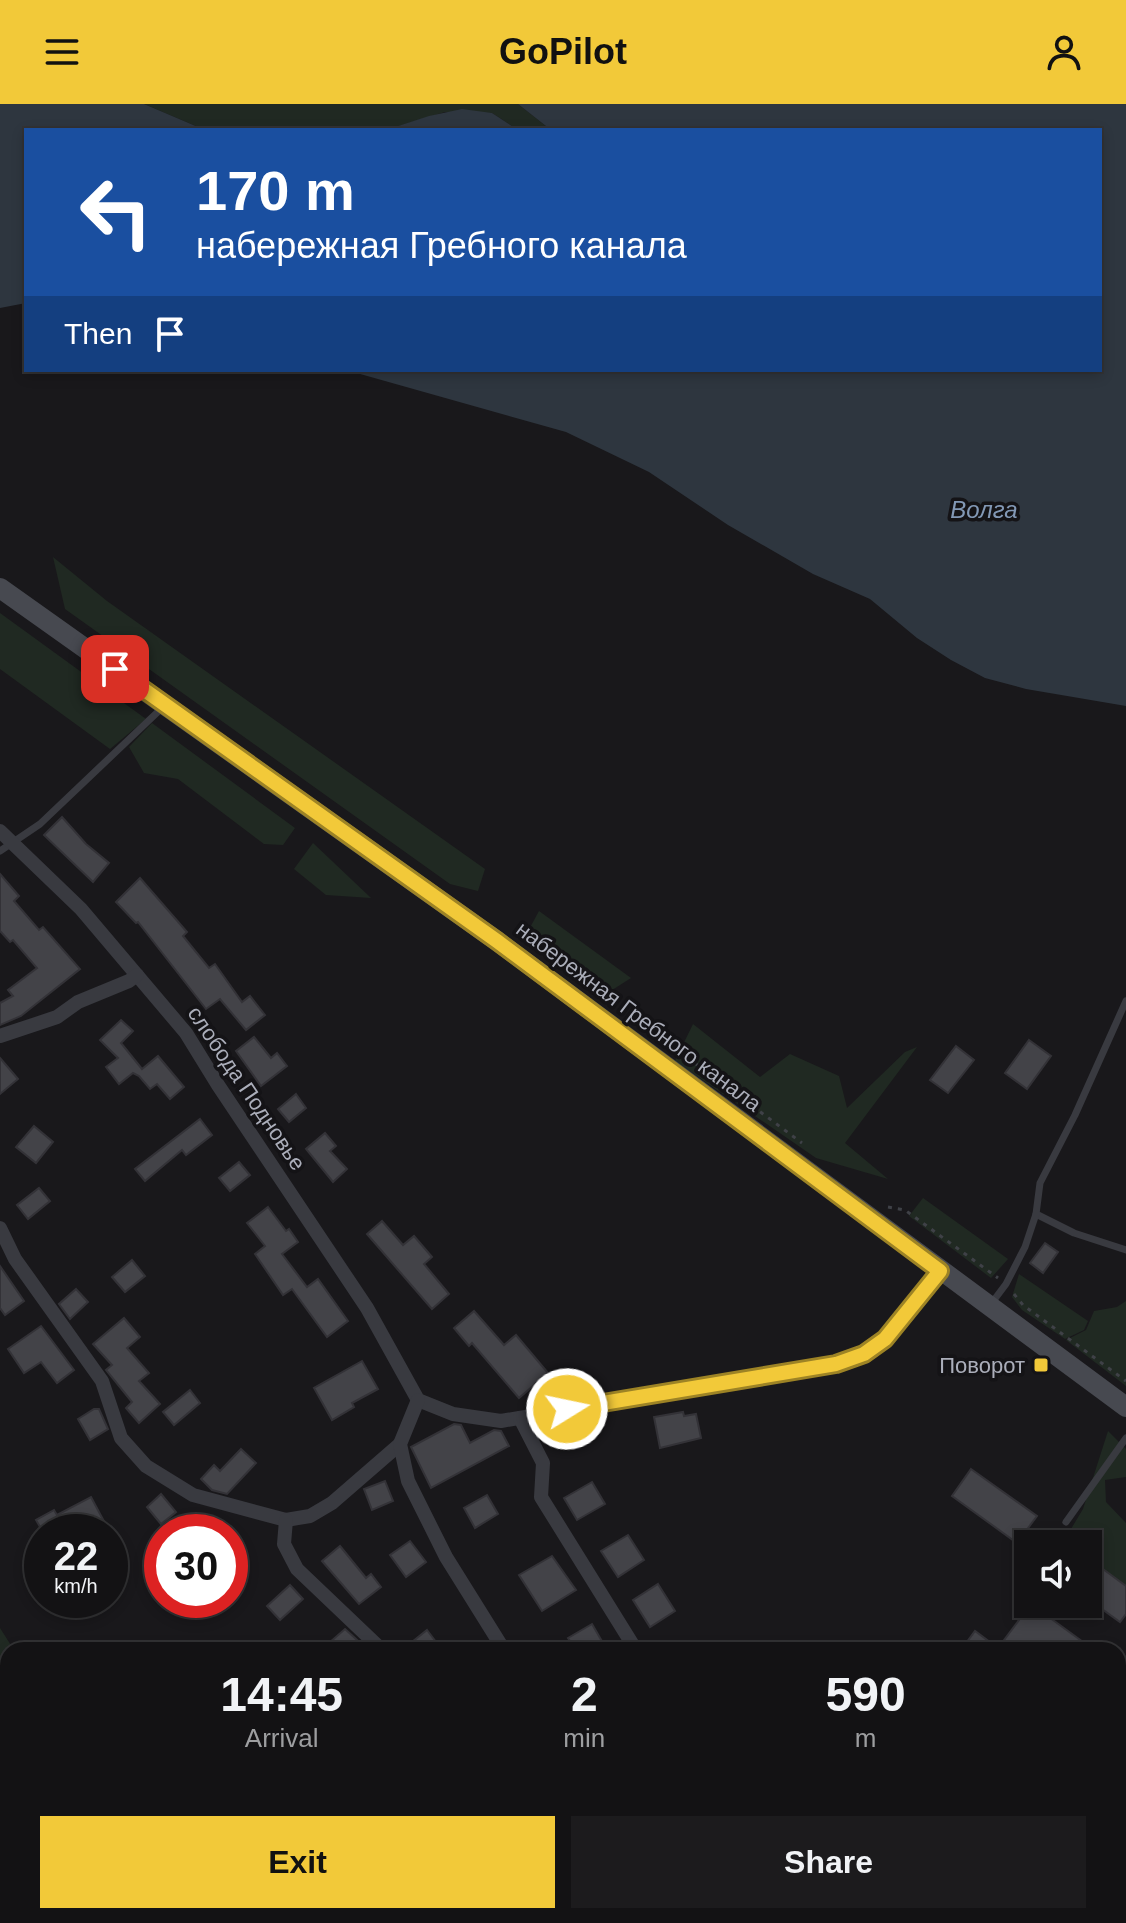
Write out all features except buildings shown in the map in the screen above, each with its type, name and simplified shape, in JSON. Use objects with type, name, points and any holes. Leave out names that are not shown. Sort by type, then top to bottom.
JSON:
[{"type":"street","name":"набережная Гребного канала","points":[[0,588],[497,941],[1126,1407]]},
{"type":"street","name":"слобода Подновье","points":[[0,831],[7,848],[81,909],[186,1033],[367,1308],[418,1400]]},
{"type":"street","points":[[0,1036],[57,1017],[78,1002],[137,975]]},
{"type":"street","points":[[0,1228],[23,1271],[102,1381],[121,1438],[146,1466],[193,1495],[239,1510],[286,1520],[310,1516],[332,1503],[400,1444],[418,1400],[453,1414],[501,1421],[836,1364],[864,1354],[885,1339],[940,1271]]},
{"type":"street","points":[[520,1418],[543,1463],[541,1497],[631,1642]]},
{"type":"street","points":[[400,1444],[408,1481],[446,1557],[499,1642]]},
{"type":"street","points":[[286,1520],[284,1544],[297,1569],[374,1642]]},
{"type":"lane","points":[[7,848],[40,824],[166,705]]},
{"type":"lane","points":[[989,1307],[1006,1284],[1025,1247],[1036,1214],[1040,1183],[1075,1115],[1126,1001]]},
{"type":"lane","points":[[1036,1214],[1074,1233],[1126,1250]]},
{"type":"lane","points":[[1066,1522],[1126,1438]]},
{"type":"shaded area","points":[[144,104],[518,104],[548,128],[515,128],[492,113],[445,112],[392,128],[200,128]]},
{"type":"shaded area","points":[[53,557],[107,601],[485,869],[478,891],[450,884],[65,609]]},
{"type":"shaded area","points":[[0,613],[146,719],[110,749],[0,669]]},
{"type":"shaded area","points":[[152,723],[295,828],[283,845],[264,844],[178,779],[144,773],[129,747]]},
{"type":"shaded area","points":[[313,843],[371,898],[326,895],[294,869]]},
{"type":"shaded area","points":[[539,911],[631,978],[609,992],[526,935]]},
{"type":"shaded area","points":[[693,1024],[760,1077],[790,1054],[839,1076],[847,1108],[905,1052],[917,1047],[845,1143],[888,1179],[816,1158],[675,1061]]},
{"type":"shaded area","points":[[923,1198],[1008,1259],[991,1278],[909,1216]]},
{"type":"shaded area","points":[[1019,1274],[1088,1321],[1084,1330],[1065,1339],[1022,1310],[1012,1297]]},
{"type":"shaded area","points":[[1126,1301],[1126,1386],[1066,1340],[1086,1330],[1094,1311],[1117,1307]]},
{"type":"shaded area","points":[[1108,1431],[1126,1449],[1126,1477],[1105,1480],[1106,1502],[1126,1523],[1126,1600],[1102,1584],[1102,1530],[1070,1530],[1083,1509]]},
{"type":"shaded area","points":[[0,1628],[9,1642],[0,1642]]},
{"type":"water","points":[[0,104],[144,104],[200,128],[24,128],[24,303],[0,308]]},
{"type":"water","name":"Волга","points":[[518,104],[1126,104],[1126,706],[1026,689],[985,678],[917,638],[870,599],[813,574],[728,525],[649,472],[566,432],[353,372],[1102,372],[1102,128],[548,128]]},
{"type":"water","points":[[462,109],[492,113],[515,128],[392,128]]},
{"type":"place","name":"Поворот","points":[[1041,1365]]},
{"type":"route","points":[[115,669],[497,941],[940,1271],[885,1339],[864,1354],[836,1364],[567,1409]]}]
